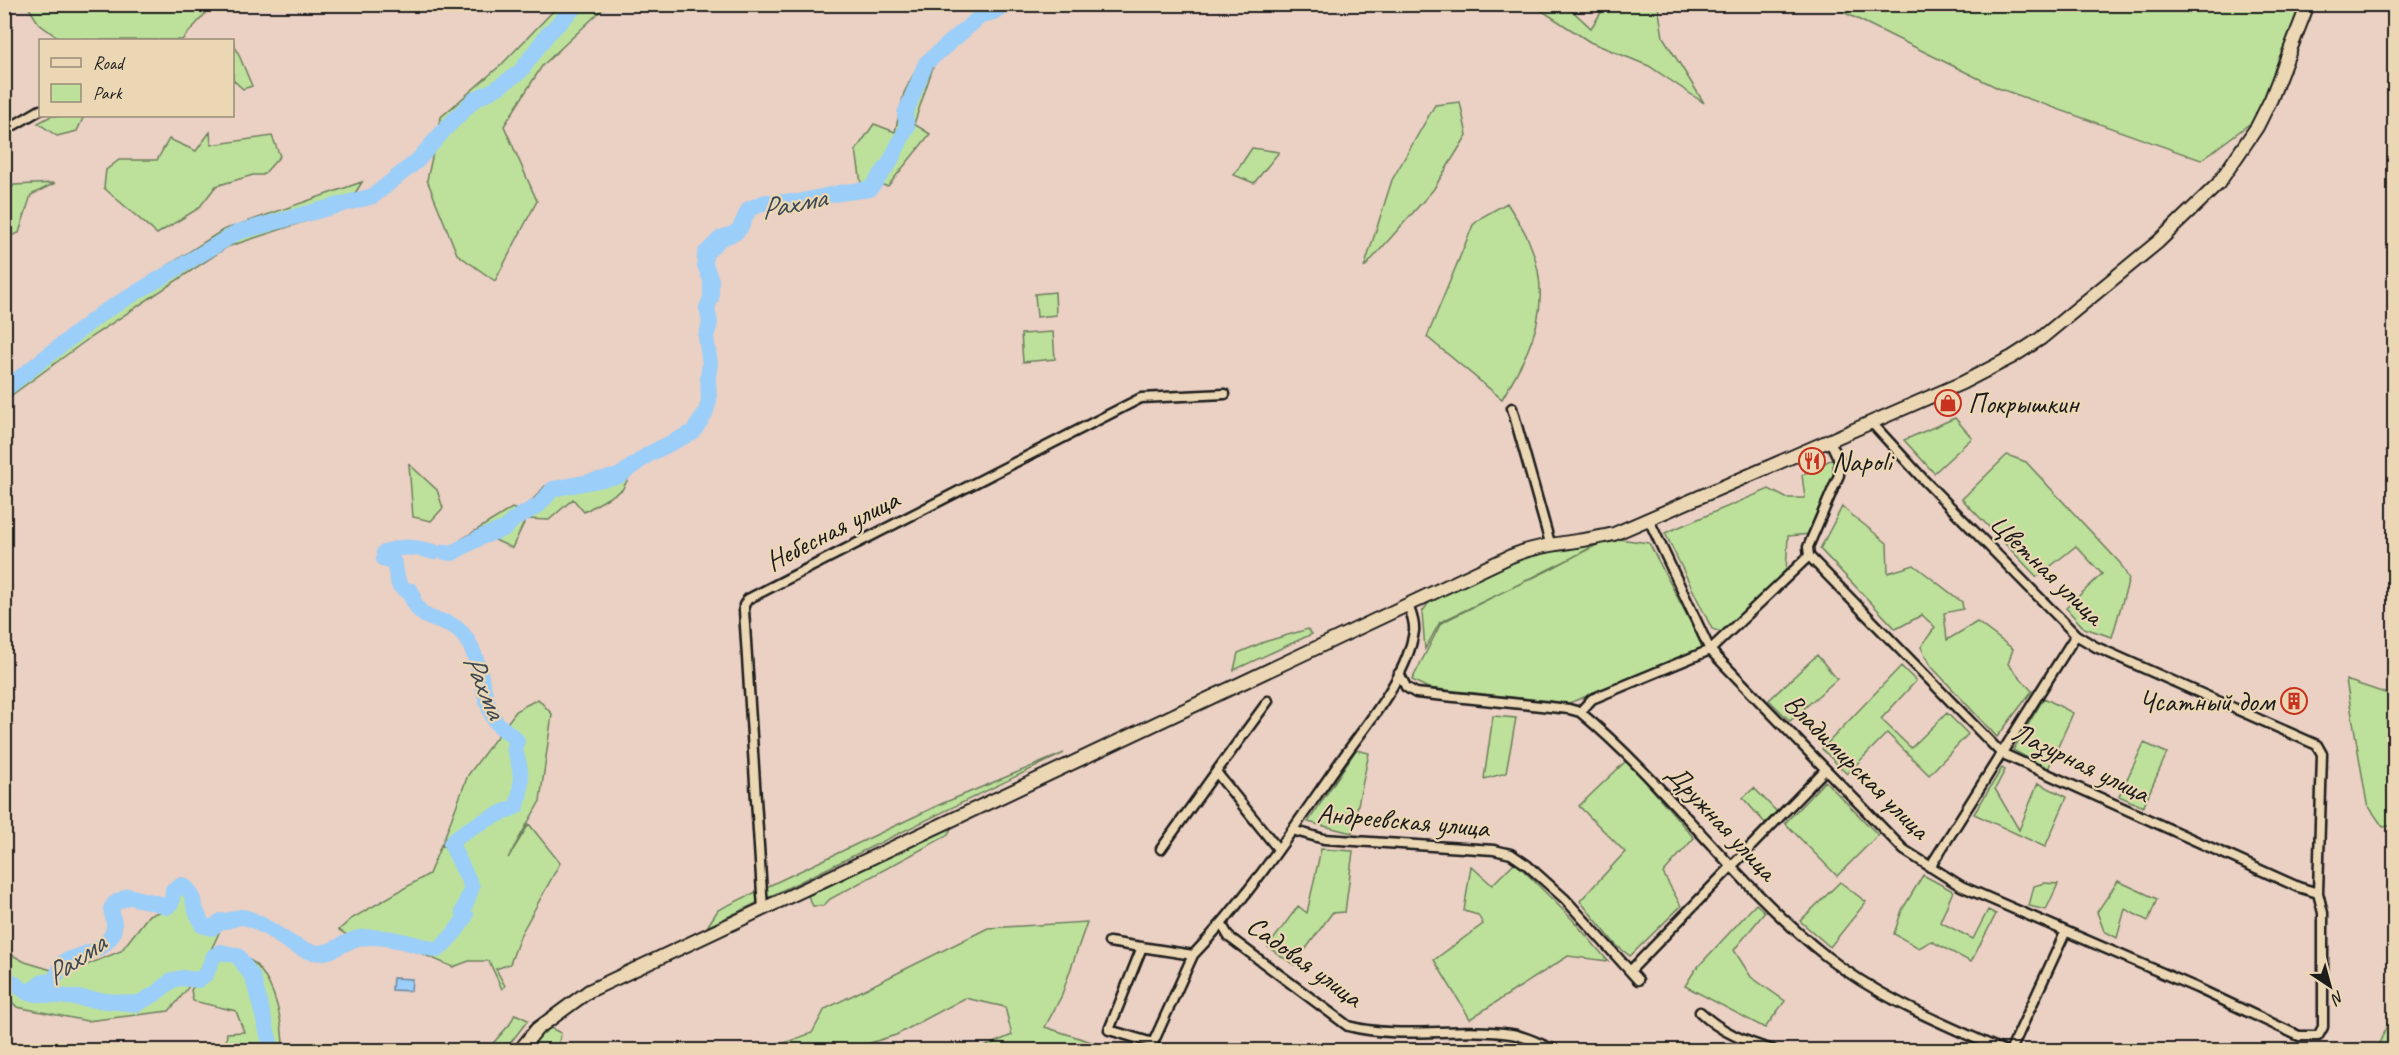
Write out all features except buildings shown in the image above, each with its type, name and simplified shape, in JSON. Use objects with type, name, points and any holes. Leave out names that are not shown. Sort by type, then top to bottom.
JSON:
[{"type":"street","points":[[520,1050],[537,1029],[589,991],[1511,556],[1550,543],[1595,539],[1614,534],[1991,369],[2040,339],[2158,242],[2201,202],[2240,154],[2257,127],[2271,99],[2308,4]]},
{"type":"street","points":[[4,132],[39,111]]},
{"type":"street","name":"Небесная улица","points":[[763,909],[744,610],[748,599],[1141,398],[1225,394]]},
{"type":"street","points":[[1512,408],[1550,543]]},
{"type":"street","name":"Цветная улица","points":[[1871,422],[1923,479],[2076,635],[2096,647],[2317,745],[2322,754],[2318,893]]},
{"type":"street","points":[[1399,673],[1406,687],[1416,693],[1558,707],[1580,712],[1592,699],[1710,650],[1809,556],[1808,547],[1839,475],[1839,460],[1830,441]]},
{"type":"street","name":"Владимирская улица","points":[[1649,520],[1710,650],[1904,850],[1961,886],[2065,933],[2197,988],[2299,1036],[2318,1035],[2323,1027],[2323,913],[2318,893]]},
{"type":"street","name":"Лазурная улица","points":[[1809,556],[2001,753],[2298,887],[2318,893]]},
{"type":"street","points":[[1142,947],[1109,1030],[1153,1043],[1193,955],[1222,925],[1383,701],[1399,673],[1414,631],[1414,621],[1408,605]]},
{"type":"street","points":[[1930,867],[2076,635]]},
{"type":"street","points":[[1161,849],[1268,702]]},
{"type":"street","name":"Дружная улица","points":[[1580,712],[1645,774],[1779,915],[1826,956],[1869,987],[1901,1005],[2002,1050]]},
{"type":"street","points":[[1630,971],[1825,770]]},
{"type":"street","points":[[1216,772],[1278,849]]},
{"type":"street","name":"Андреевская улица","points":[[1292,830],[1324,838],[1494,849],[1511,854],[1565,899],[1638,980]]},
{"type":"street","name":"Садовая улица","points":[[1222,925],[1230,937],[1348,1026],[1370,1031],[1472,1030],[1514,1034],[1555,1050]]},
{"type":"street","points":[[2011,1050],[2065,933]]},
{"type":"street","points":[[1109,942],[1193,955]]},
{"type":"street","points":[[1700,1012],[1720,1028],[1749,1043],[1773,1050]]},
{"type":"green space","points":[[560,4],[607,5],[542,66],[504,126],[537,201],[495,281],[457,254],[427,180],[441,117],[502,64]]},
{"type":"green space","points":[[27,5],[204,5],[205,14],[183,39],[60,39],[39,24]]},
{"type":"green space","points":[[1533,5],[1566,5],[1591,28],[1606,5],[1658,6],[1663,37],[1704,103],[1649,66],[1590,42]]},
{"type":"green space","points":[[1829,5],[2301,5],[2270,85],[2252,122],[2201,160],[1998,88]]},
{"type":"green space","points":[[234,43],[252,86],[243,89],[234,81]]},
{"type":"green space","points":[[934,64],[914,124],[930,134],[888,186],[861,183],[856,150],[874,124],[895,132],[904,93],[913,75]]},
{"type":"green space","points":[[1460,102],[1467,135],[1433,190],[1364,268],[1392,180],[1435,105]]},
{"type":"green space","points":[[49,117],[84,117],[77,131],[57,136],[38,123]]},
{"type":"green space","points":[[210,132],[211,145],[272,136],[280,156],[263,175],[253,175],[216,186],[199,208],[157,234],[104,188],[106,170],[119,160],[157,160],[169,139],[196,151]]},
{"type":"green space","points":[[1252,148],[1279,152],[1254,183],[1234,175]]},
{"type":"green space","points":[[362,182],[346,208],[227,247],[91,337],[5,400],[5,383],[102,308],[223,230]]},
{"type":"green space","points":[[55,183],[31,195],[19,233],[5,238],[5,196],[14,185]]},
{"type":"green space","points":[[1507,203],[1526,234],[1536,261],[1540,283],[1540,303],[1531,341],[1502,399],[1427,337],[1473,225],[1482,217]]},
{"type":"green space","points":[[1055,292],[1056,315],[1037,317],[1035,294]]},
{"type":"green space","points":[[1053,332],[1055,359],[1023,362],[1021,334]]},
{"type":"green space","points":[[1955,418],[1972,438],[1934,473],[1904,440]]},
{"type":"green space","points":[[2007,455],[2026,462],[2120,563],[2129,579],[2112,637],[2084,628],[2066,608],[2102,574],[2076,546],[2037,577],[1962,499]]},
{"type":"green space","points":[[1836,457],[1838,477],[1811,534],[1788,536],[1786,572],[1724,633],[1712,629],[1665,533],[1769,489],[1786,498],[1805,498],[1802,475]]},
{"type":"green space","points":[[409,464],[437,490],[443,508],[431,521],[413,517]]},
{"type":"green space","points":[[629,477],[622,490],[584,512],[573,499],[549,520],[526,519],[512,548],[493,539],[462,539],[512,508],[522,512],[545,486],[591,486]]},
{"type":"green space","points":[[1842,507],[1887,543],[1888,573],[1914,565],[1962,602],[1963,609],[1944,613],[1947,640],[1977,622],[2013,649],[2008,664],[2032,691],[1997,737],[1931,666],[1921,647],[1935,627],[1922,615],[1896,629],[1820,549]]},
{"type":"green space","points":[[1611,538],[1649,543],[1705,650],[1569,703],[1428,688],[1412,680],[1441,623]]},
{"type":"green space","points":[[1603,541],[1547,571],[1440,622],[1425,649],[1422,612],[1430,601],[1501,566],[1542,551]]},
{"type":"green space","points":[[1308,629],[1312,634],[1234,670],[1238,653],[1264,642]]},
{"type":"green space","points":[[1817,655],[1837,679],[1790,721],[1769,700]]},
{"type":"green space","points":[[1901,666],[1916,681],[1881,719],[1911,748],[1947,713],[1968,734],[1929,775],[1887,733],[1847,774],[1822,749]]},
{"type":"green space","points":[[2346,680],[2394,696],[2394,825],[2383,827],[2367,804]]},
{"type":"green space","points":[[2044,698],[2073,713],[2048,769],[2013,750]]},
{"type":"green space","points":[[538,699],[552,714],[540,801],[508,858],[529,824],[560,863],[521,934],[510,964],[496,969],[505,986],[502,989],[489,961],[469,961],[453,967],[420,953],[415,940],[377,935],[350,937],[339,930],[351,919],[429,874],[441,845],[449,849],[461,830],[474,822],[460,829],[448,848],[442,844],[468,775],[517,710]]},
{"type":"green space","points":[[1493,716],[1516,718],[1506,773],[1484,779]]},
{"type":"green space","points":[[2144,743],[2167,753],[2143,807],[2119,796]]},
{"type":"green space","points":[[1356,750],[1369,753],[1352,833],[1308,822]]},
{"type":"green space","points":[[1064,753],[707,927],[718,910],[941,804]]},
{"type":"green space","points":[[1627,760],[1694,838],[1663,873],[1681,906],[1630,956],[1616,945],[1580,901],[1625,852],[1579,806]]},
{"type":"green space","points":[[2002,768],[2005,770],[1995,789],[2019,830],[2038,783],[2067,797],[2045,847],[1974,814]]},
{"type":"green space","points":[[1825,781],[1878,835],[1837,876],[1785,823]]},
{"type":"green space","points":[[1754,788],[1777,812],[1765,823],[1743,798]]},
{"type":"green space","points":[[952,826],[948,835],[830,899],[823,906],[813,906],[808,896]]},
{"type":"green space","points":[[1321,849],[1353,851],[1345,912],[1332,913],[1294,965],[1268,947],[1298,906],[1307,913]]},
{"type":"green space","points":[[1515,862],[1572,919],[1608,961],[1568,956],[1470,1019],[1434,960],[1483,924],[1478,915],[1464,911],[1471,866],[1492,885]]},
{"type":"green space","points":[[1923,875],[1953,891],[1940,922],[1973,939],[1988,910],[1996,914],[1971,962],[1931,941],[1919,948],[1894,934],[1902,910]]},
{"type":"green space","points":[[2118,881],[2157,899],[2148,921],[2125,909],[2117,938],[2104,931],[2097,912]]},
{"type":"green space","points":[[1840,882],[1866,902],[1830,947],[1800,921]]},
{"type":"green space","points":[[2044,883],[2058,884],[2046,910],[2029,906],[2034,886]]},
{"type":"green space","points":[[187,892],[204,930],[221,928],[199,972],[169,1011],[87,1021],[17,1007],[5,995],[5,951],[25,962],[65,974],[121,951],[149,915],[167,910],[174,902],[176,893]]},
{"type":"green space","points":[[1756,904],[1765,912],[1734,950],[1751,977],[1785,1001],[1765,1028],[1685,986],[1695,970]]},
{"type":"green space","points":[[1087,922],[1061,997],[1045,1027],[1104,1046],[1101,1050],[977,1050],[1012,1035],[1005,1007],[965,998],[896,1035],[847,1050],[765,1050],[812,1033],[825,1009],[988,928]]},
{"type":"green space","points":[[233,951],[255,964],[269,984],[280,1017],[283,1050],[225,1050],[227,1033],[244,1032],[236,1011],[193,1001],[191,990],[218,956]]},
{"type":"green space","points":[[2394,1011],[2394,1050],[2376,1050]]},
{"type":"green space","points":[[515,1014],[528,1020],[505,1050],[487,1050],[510,1024]]},
{"type":"green space","points":[[548,1027],[561,1033],[557,1050],[528,1050],[534,1041]]},
{"type":"water","points":[[393,978],[412,979],[411,991],[392,990]]},
{"type":"waterway","points":[[4,390],[102,313],[238,232],[373,196],[417,161],[474,100],[520,72],[547,35],[578,4]]},
{"type":"waterway","name":"Рахма","points":[[445,552],[452,553],[481,537],[506,528],[513,520],[539,505],[553,489],[619,476],[649,454],[693,432],[705,414],[709,401],[710,364],[706,337],[710,323],[707,308],[711,298],[711,280],[705,265],[705,254],[721,238],[735,233],[740,228],[749,209],[766,202],[798,202],[870,189],[889,164],[907,127],[905,114],[926,63],[982,15],[997,11],[1007,4]]},
{"type":"waterway","name":"Рахма","points":[[4,976],[28,993],[43,982],[53,981],[65,961],[94,950],[112,935],[114,921],[111,909],[115,903],[129,896],[167,907],[172,902],[173,890],[182,885],[191,893],[202,925],[212,928],[221,921],[243,917],[312,952],[325,952],[354,940],[369,937],[398,940],[437,950],[445,943],[466,915],[463,911],[472,887],[451,844],[472,827],[517,806],[521,777],[514,748],[517,741],[494,719],[477,661],[467,640],[455,627],[429,618],[420,611],[411,597],[413,595],[411,591],[399,585],[394,563],[384,559],[384,553],[403,548],[434,552]]},
{"type":"waterway","points":[[28,993],[137,1004],[155,994],[172,980],[182,978],[198,980],[206,974],[214,956],[221,952],[238,956],[253,978],[272,1050]]},
{"type":"place","name":"Покрышкин","points":[[1948,403]]},
{"type":"place","name":"Napoli","points":[[1812,461]]},
{"type":"place","name":"Чсатный дом","points":[[2294,701]]}]
